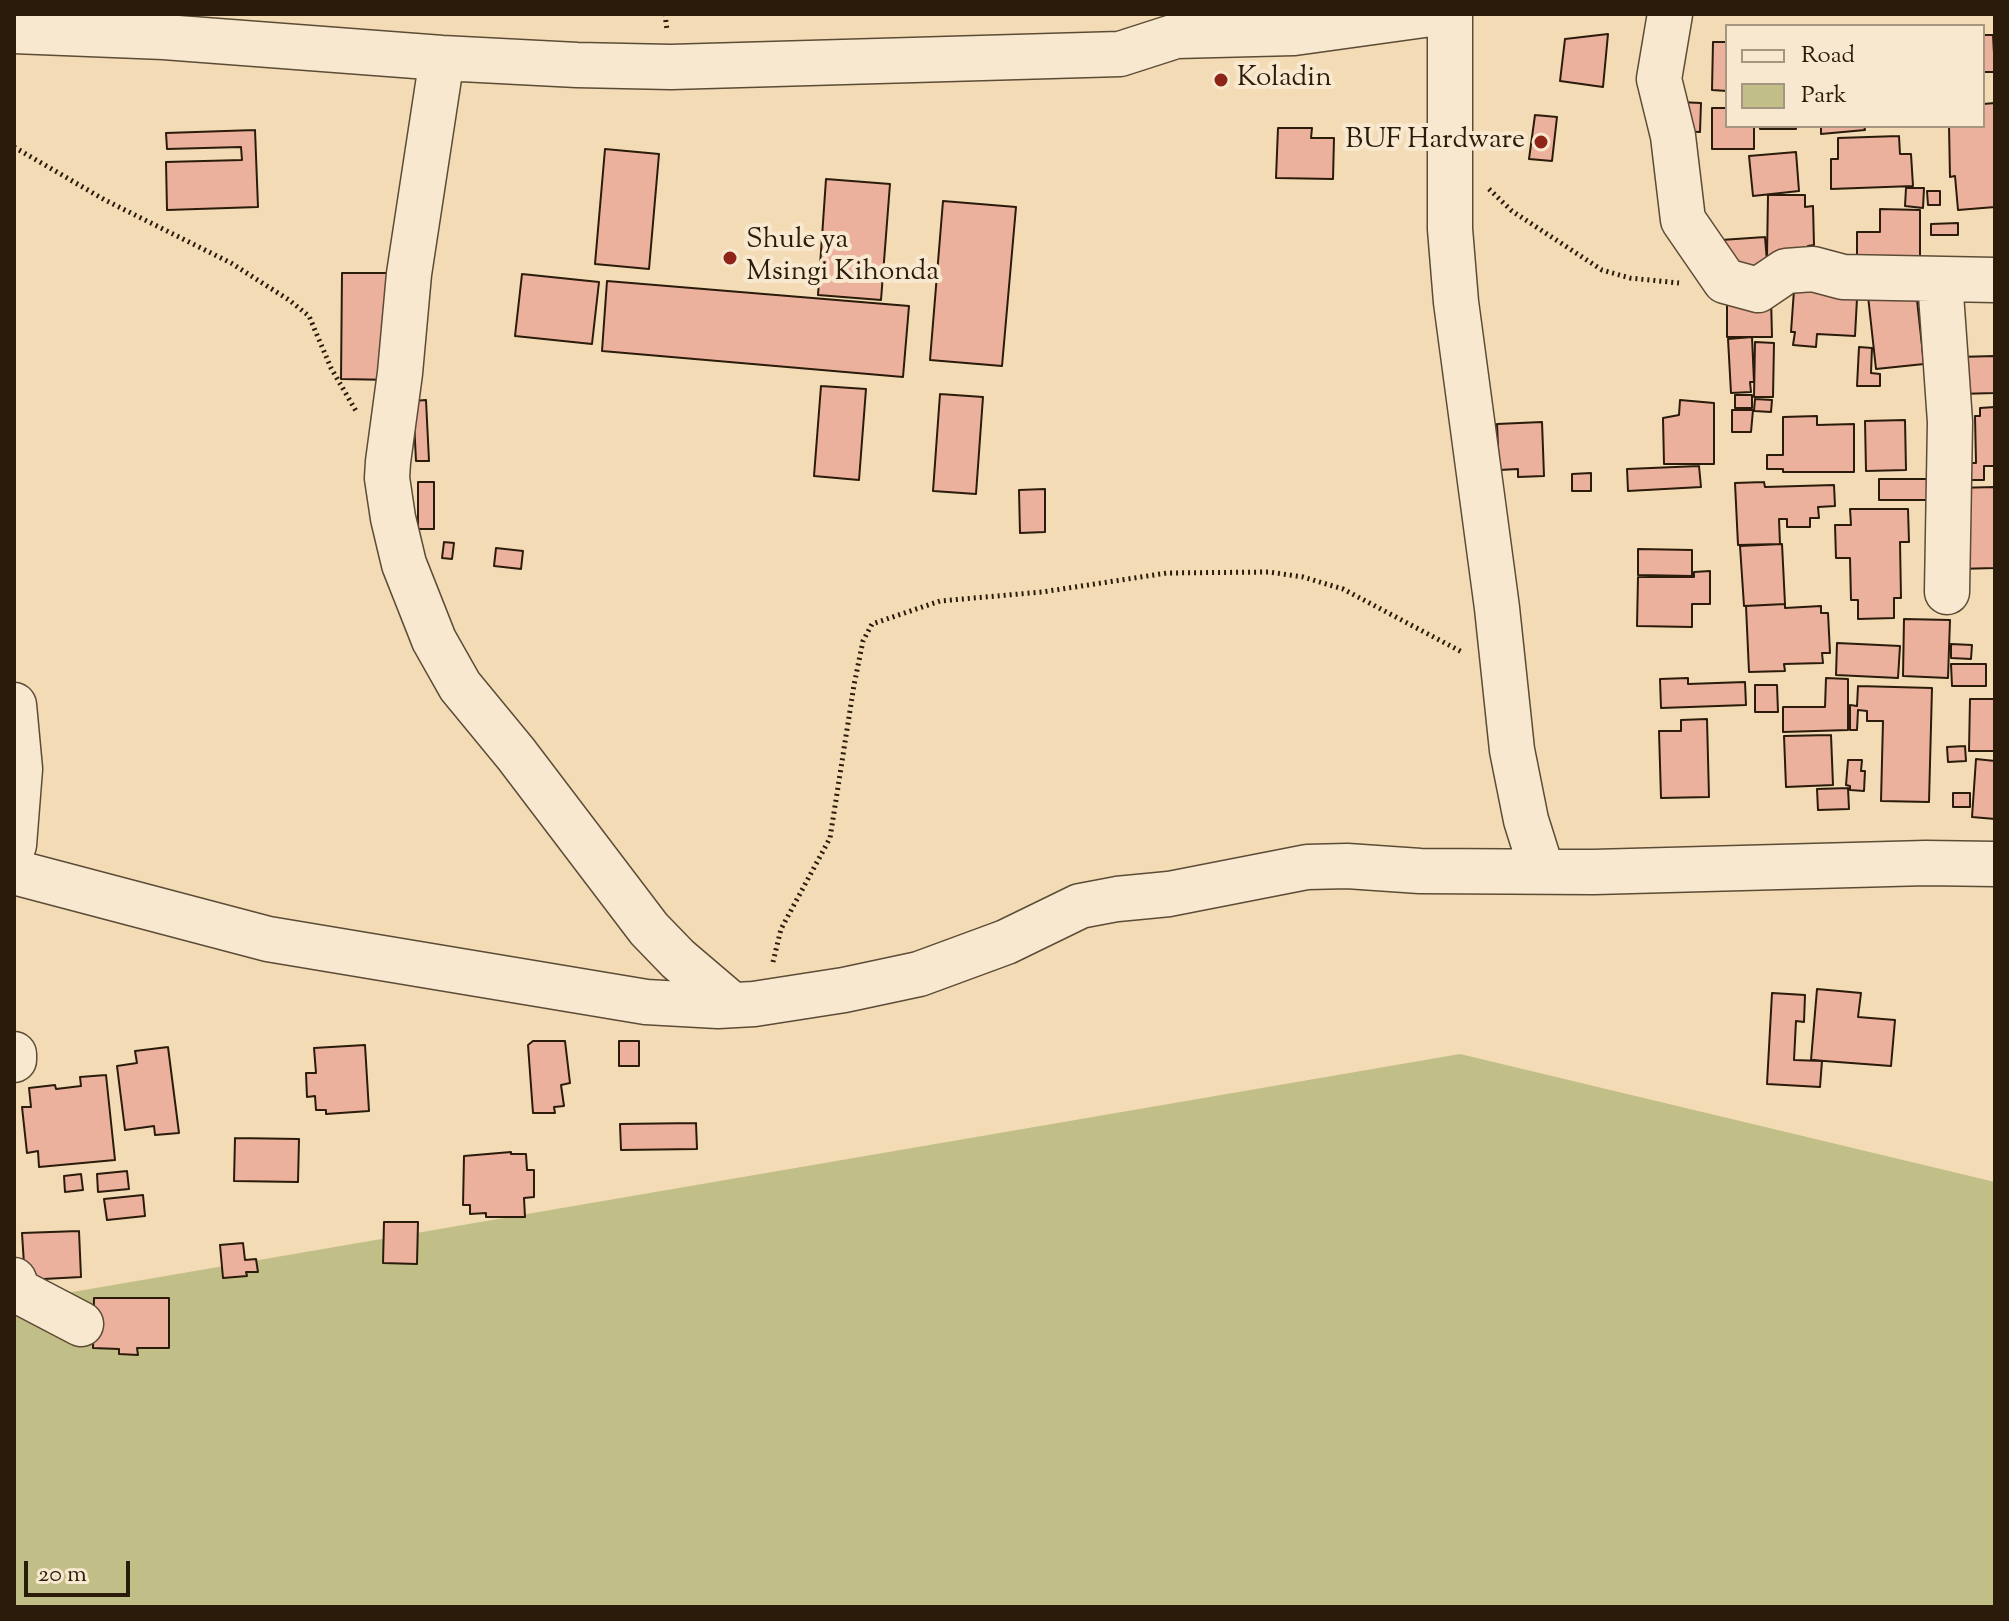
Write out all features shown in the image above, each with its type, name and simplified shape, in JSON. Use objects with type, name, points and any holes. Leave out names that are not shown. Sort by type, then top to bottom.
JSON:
[{"type":"street","points":[[14,31],[164,37],[442,58],[671,67],[1120,54],[1176,25],[1294,33],[1431,14]]},
{"type":"street","points":[[1450,14],[1448,139],[1450,229],[1456,302],[1519,789],[1542,871]]},
{"type":"street","points":[[1670,14],[1659,79],[1673,136],[1683,220],[1722,278],[1731,284],[1758,290],[1786,271],[1813,269],[1843,277],[1995,280]]},
{"type":"street","points":[[442,58],[409,274],[387,478],[404,564],[434,640],[460,686],[516,754],[649,929],[678,959],[751,1004]]},
{"type":"street","points":[[1940,280],[1950,422],[1947,592]]},
{"type":"street","points":[[14,705],[20,769],[14,845]]},
{"type":"street","points":[[14,872],[268,939],[682,1006],[751,1004],[844,990],[919,974],[1006,942],[1080,906],[1169,894],[1307,867],[1347,866],[1420,871],[1669,871],[1926,863],[1995,864]]},
{"type":"street","points":[[14,1280],[18,1291],[81,1324]]},
{"type":"path","points":[[1448,139],[1473,173],[1512,211],[1602,270],[1630,278],[1688,284],[1731,284]]},
{"type":"path","points":[[14,147],[93,194],[231,263],[289,300],[309,316],[331,368],[353,408],[393,436]]},
{"type":"path","points":[[751,1004],[773,961],[781,929],[830,838],[854,685],[863,641],[872,624],[940,601],[1042,592],[1167,573],[1269,572],[1303,577],[1343,589],[1504,677]]},
{"type":"green space","points":[[1460,1054],[1995,1182],[1995,1607],[14,1607],[14,1302]]},
{"type":"building","points":[[1608,34],[1603,87],[1560,81],[1565,39]]},
{"type":"building","points":[[1985,35],[1993,35],[1995,72],[1985,72]]},
{"type":"building","points":[[1713,42],[1725,42],[1725,91],[1712,90]]},
{"type":"building","points":[[1679,102],[1701,103],[1700,132],[1678,131]]},
{"type":"building","points":[[1995,103],[1995,207],[1958,210],[1955,176],[1950,177],[1949,128],[1985,128],[1985,104]]},
{"type":"building","points":[[1712,108],[1725,108],[1725,128],[1754,128],[1754,149],[1712,149]]},
{"type":"building","points":[[1535,115],[1557,117],[1552,161],[1529,159]]},
{"type":"building","points":[[1278,128],[1312,128],[1311,138],[1334,138],[1333,179],[1276,178]]},
{"type":"building","points":[[1821,128],[1865,130],[1821,134]]},
{"type":"building","points":[[255,130],[258,207],[167,210],[166,162],[242,160],[241,147],[167,149],[166,133]]},
{"type":"building","points":[[1899,136],[1900,154],[1911,154],[1913,186],[1831,189],[1831,159],[1838,159],[1838,138]]},
{"type":"building","points":[[605,149],[659,154],[649,269],[595,264]]},
{"type":"building","points":[[1796,152],[1799,191],[1753,196],[1749,156]]},
{"type":"building","points":[[826,179],[890,184],[881,300],[818,295]]},
{"type":"building","points":[[1906,188],[1924,188],[1923,208],[1905,206]]},
{"type":"building","points":[[1927,191],[1940,191],[1940,205],[1928,205]]},
{"type":"building","points":[[1768,195],[1805,195],[1805,207],[1813,206],[1814,245],[1808,246],[1804,255],[1767,256]]},
{"type":"building","points":[[943,201],[1016,207],[1002,366],[930,360]]},
{"type":"building","points":[[1880,209],[1920,210],[1920,270],[1857,255],[1857,232],[1880,232]]},
{"type":"building","points":[[1958,223],[1958,235],[1931,235],[1931,224]]},
{"type":"building","points":[[1765,237],[1768,274],[1724,277],[1721,240]]},
{"type":"building","points":[[342,273],[393,273],[392,380],[341,379]]},
{"type":"building","points":[[522,274],[599,282],[592,344],[515,336]]},
{"type":"building","points":[[1795,276],[1858,280],[1855,336],[1817,334],[1816,347],[1793,345]]},
{"type":"building","points":[[607,281],[909,306],[903,377],[602,351]]},
{"type":"building","points":[[1916,291],[1924,364],[1876,369],[1868,296]]},
{"type":"building","points":[[1727,297],[1771,297],[1772,337],[1727,337]]},
{"type":"building","points":[[1752,337],[1754,382],[1750,382],[1751,392],[1731,393],[1728,339]]},
{"type":"building","points":[[1755,342],[1774,343],[1773,397],[1754,397]]},
{"type":"building","points":[[1859,347],[1872,348],[1871,373],[1880,374],[1880,386],[1857,386]]},
{"type":"building","points":[[1995,356],[1995,393],[1958,394],[1957,357]]},
{"type":"building","points":[[821,386],[866,389],[859,480],[814,476]]},
{"type":"building","points":[[940,394],[983,397],[976,494],[933,491]]},
{"type":"building","points":[[1735,395],[1752,395],[1752,408],[1735,408]]},
{"type":"building","points":[[1755,399],[1772,400],[1771,412],[1754,411]]},
{"type":"building","points":[[426,400],[429,461],[416,461],[413,401]]},
{"type":"building","points":[[1680,400],[1714,403],[1714,464],[1664,464],[1663,418],[1679,415]]},
{"type":"building","points":[[1995,407],[1995,466],[1984,466],[1984,480],[1957,480],[1957,463],[1976,463],[1975,416],[1980,416],[1980,408]]},
{"type":"building","points":[[1732,410],[1753,410],[1751,432],[1732,432]]},
{"type":"building","points":[[1817,416],[1817,425],[1854,424],[1854,472],[1783,472],[1783,469],[1767,469],[1767,455],[1783,455],[1783,417]]},
{"type":"building","points":[[1905,420],[1906,470],[1866,471],[1865,421]]},
{"type":"building","points":[[1542,422],[1544,476],[1518,477],[1518,469],[1499,470],[1497,424]]},
{"type":"building","points":[[1699,466],[1701,487],[1628,491],[1627,469]]},
{"type":"building","points":[[1591,473],[1591,491],[1572,491],[1572,474]]},
{"type":"building","points":[[1879,479],[1930,479],[1930,500],[1879,500]]},
{"type":"building","points":[[418,482],[434,482],[434,529],[418,529]]},
{"type":"building","points":[[1764,482],[1765,487],[1834,485],[1835,506],[1818,507],[1819,518],[1810,518],[1810,527],[1787,527],[1787,519],[1779,519],[1780,544],[1738,545],[1735,483]]},
{"type":"building","points":[[1995,487],[1995,568],[1957,569],[1955,488]]},
{"type":"building","points":[[1045,489],[1045,532],[1020,533],[1019,490]]},
{"type":"building","points":[[1850,509],[1908,509],[1909,542],[1900,542],[1901,598],[1894,598],[1894,618],[1858,619],[1858,600],[1851,600],[1850,558],[1836,558],[1835,525],[1851,525]]},
{"type":"building","points":[[444,542],[454,543],[452,559],[442,558]]},
{"type":"building","points":[[1782,544],[1785,604],[1744,606],[1740,546]]},
{"type":"building","points":[[496,548],[523,551],[521,569],[494,566]]},
{"type":"building","points":[[1638,549],[1692,550],[1692,576],[1638,575]]},
{"type":"building","points":[[1710,571],[1710,604],[1692,604],[1692,627],[1637,626],[1638,577],[1694,577],[1694,572]]},
{"type":"building","points":[[1785,604],[1785,608],[1821,606],[1821,613],[1828,613],[1830,653],[1822,653],[1823,663],[1784,664],[1785,671],[1749,672],[1746,606]]},
{"type":"building","points":[[1904,619],[1950,620],[1948,678],[1903,676]]},
{"type":"building","points":[[1837,643],[1900,646],[1898,678],[1836,675]]},
{"type":"building","points":[[1951,644],[1972,645],[1971,659],[1951,658]]},
{"type":"building","points":[[1951,664],[1986,664],[1986,686],[1952,686]]},
{"type":"building","points":[[1688,678],[1688,684],[1745,682],[1746,705],[1661,708],[1660,679]]},
{"type":"building","points":[[1826,678],[1848,679],[1848,730],[1783,732],[1783,707],[1825,707]]},
{"type":"building","points":[[1755,685],[1777,685],[1778,712],[1755,712]]},
{"type":"building","points":[[1858,686],[1932,688],[1929,802],[1881,801],[1883,721],[1867,721],[1867,711],[1858,710],[1857,730],[1850,730],[1850,705],[1857,706]]},
{"type":"building","points":[[1970,699],[1995,699],[1995,751],[1969,751]]},
{"type":"building","points":[[1707,719],[1709,797],[1661,798],[1659,731],[1681,731],[1681,720]]},
{"type":"building","points":[[1831,735],[1833,785],[1786,787],[1784,736]]},
{"type":"building","points":[[1965,746],[1966,761],[1948,762],[1947,747]]},
{"type":"building","points":[[1976,759],[1995,761],[1995,819],[1972,817]]},
{"type":"building","points":[[1848,760],[1862,760],[1864,791],[1850,790],[1850,786],[1846,785]]},
{"type":"building","points":[[1848,788],[1849,809],[1818,810],[1817,789]]},
{"type":"building","points":[[1953,793],[1970,793],[1970,807],[1953,807]]},
{"type":"building","points":[[1817,989],[1861,993],[1858,1017],[1895,1020],[1891,1066],[1811,1060]]},
{"type":"building","points":[[1772,993],[1805,995],[1804,1022],[1796,1021],[1794,1060],[1822,1061],[1820,1087],[1767,1084]]},
{"type":"building","points":[[533,1041],[565,1041],[570,1083],[561,1085],[564,1106],[554,1107],[555,1113],[533,1113],[528,1045]]},
{"type":"building","points":[[619,1041],[639,1041],[639,1066],[619,1066]]},
{"type":"building","points":[[365,1045],[369,1111],[326,1114],[326,1110],[316,1110],[315,1096],[307,1097],[306,1073],[316,1073],[314,1048]]},
{"type":"building","points":[[168,1047],[179,1133],[155,1135],[154,1126],[125,1130],[117,1066],[137,1063],[135,1051]]},
{"type":"building","points":[[106,1075],[115,1160],[39,1167],[38,1151],[27,1153],[22,1107],[31,1107],[29,1088],[81,1086],[80,1077]]},
{"type":"building","points":[[696,1123],[697,1149],[621,1150],[620,1124]]},
{"type":"building","points":[[235,1138],[299,1139],[298,1182],[234,1181]]},
{"type":"building","points":[[511,1152],[526,1154],[527,1170],[534,1170],[534,1197],[524,1198],[525,1217],[470,1214],[470,1205],[463,1205],[464,1156]]},
{"type":"building","points":[[127,1171],[129,1189],[98,1192],[97,1174]]},
{"type":"building","points":[[81,1174],[83,1190],[65,1192],[64,1176]]},
{"type":"building","points":[[143,1195],[145,1216],[107,1220],[104,1199]]},
{"type":"building","points":[[384,1222],[418,1222],[417,1264],[383,1263]]},
{"type":"building","points":[[79,1231],[81,1277],[25,1280],[22,1233]]},
{"type":"building","points":[[243,1243],[245,1260],[256,1259],[258,1272],[223,1278],[220,1245]]},
{"type":"building","points":[[94,1298],[169,1298],[169,1348],[137,1348],[138,1355],[119,1354],[119,1349],[93,1348]]},
{"type":"place","name":"Koladin","points":[[1221,80]]},
{"type":"place","name":"BUF Hardware","points":[[1541,142]]},
{"type":"place","name":"Shule ya Msingi Kihonda","points":[[730,258]]}]
